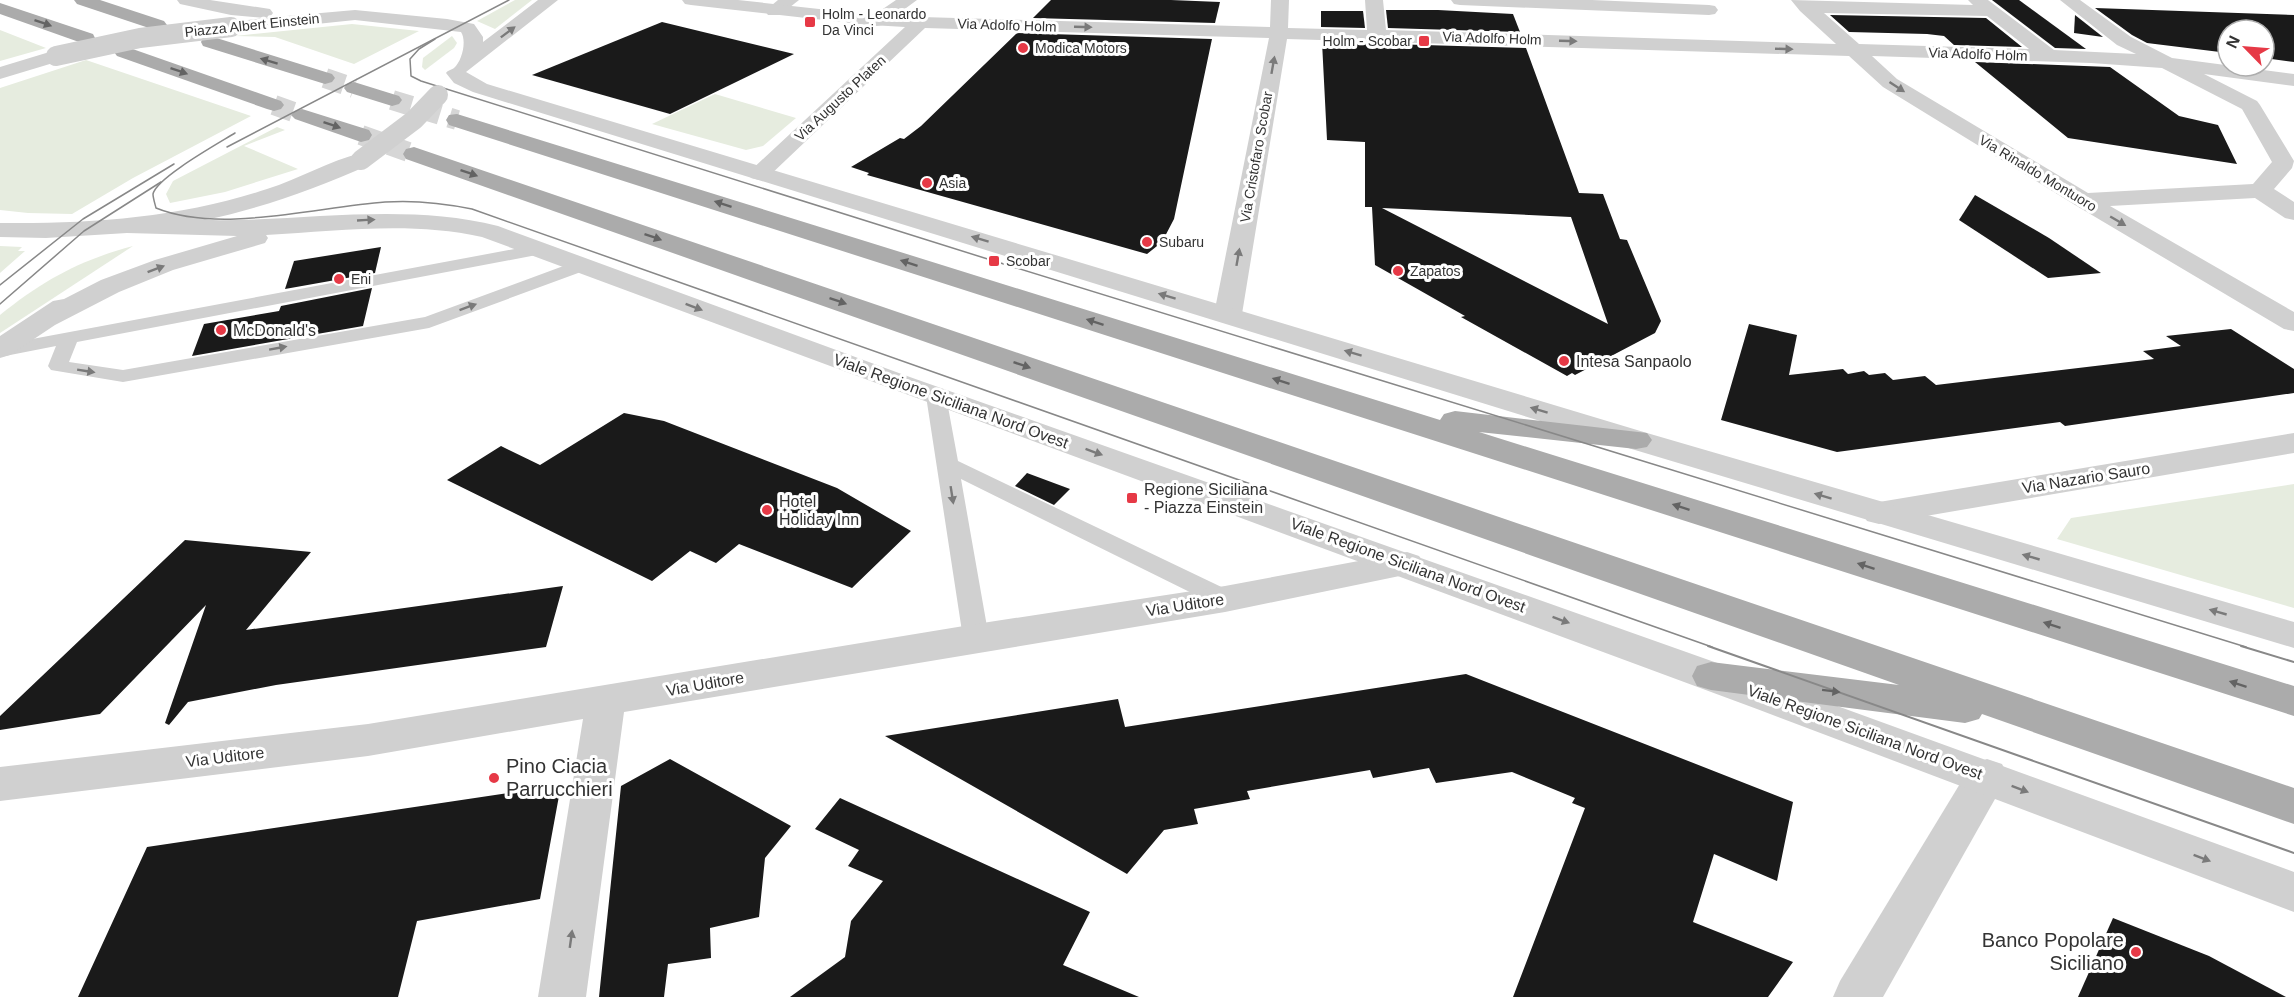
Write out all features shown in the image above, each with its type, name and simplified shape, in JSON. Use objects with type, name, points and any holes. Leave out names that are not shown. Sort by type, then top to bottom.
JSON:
[{"type":"main road","points":[[83,0],[158,25]]},
{"type":"main road","points":[[0,8],[86,38]]},
{"type":"main road","points":[[210,42],[325,78]]},
{"type":"main road","points":[[124,52],[274,105]]},
{"type":"main road","points":[[354,87],[392,99]]},
{"type":"main road","points":[[302,115],[361,135]]},
{"type":"main road","points":[[457,120],[2294,701]]},
{"type":"main road","points":[[414,154],[2294,806]]},
{"type":"main road","points":[[1377,411],[1635,440]]},
{"type":"main road","points":[[1711,676],[2031,716]]},
{"type":"street","points":[[186,0],[231,10],[348,15],[418,3]]},
{"type":"street","name":"Piazza Albert Einstein","points":[[0,350],[194,219],[299,187],[360,160],[414,120],[461,68],[549,0]]},
{"type":"street","name":"Via Adolfo Holm","points":[[691,0],[877,21],[1377,34],[2050,56],[2161,62],[2294,80]]},
{"type":"street","points":[[774,11],[790,0]]},
{"type":"street","points":[[877,21],[908,0]]},
{"type":"street","name":"Via Cristofaro Scobar","points":[[1228,314],[1279,33],[1281,0]]},
{"type":"street","points":[[1374,0],[1377,34]]},
{"type":"street","points":[[1460,0],[1706,5],[1740,47]]},
{"type":"street","points":[[2069,0],[2124,41],[2161,62],[2250,105],[2284,163],[2260,191]]},
{"type":"street","points":[[1803,3],[1984,6],[2050,56]]},
{"type":"street","name":"Via Rinaldo Montuoro","points":[[1803,3],[1890,83],[2083,200],[2294,323]]},
{"type":"street","name":"Piazza Albert Einstein","points":[[0,73],[56,56],[122,41],[348,15],[419,20],[467,28],[474,36],[474,44],[461,68]]},
{"type":"street","name":"Via Augusto Platen","points":[[759,173],[921,22]]},
{"type":"street","points":[[461,68],[461,79],[480,88],[1228,314],[1635,440],[2294,635]]},
{"type":"street","points":[[2083,200],[2260,191],[2294,213]]},
{"type":"street","name":"Viale Regione Siciliana Nord Ovest","points":[[0,230],[64,232],[194,219],[250,228],[390,219],[448,222],[489,231],[936,396],[1407,564],[1987,776],[2294,892]]},
{"type":"street","points":[[45,319],[110,286],[164,265],[253,238],[330,222]]},
{"type":"street","name":"Via Nazario Sauro","points":[[1879,513],[2294,443]]},
{"type":"street","name":"Via Uditore","points":[[0,784],[368,740],[976,638],[1225,599],[1407,564]]},
{"type":"street","points":[[562,997],[606,701]]},
{"type":"street","points":[[1857,997],[1987,776]]},
{"type":"lane","points":[[0,350],[541,249]]},
{"type":"lane","points":[[69,338],[58,366],[123,376],[429,322],[583,265]]},
{"type":"lane","points":[[936,396],[976,638]]},
{"type":"lane","points":[[947,464],[1225,599]]},
{"type":"shaded area","points":[[515,0],[532,0],[495,29],[477,21]]},
{"type":"shaded area","points":[[352,24],[419,31],[354,64],[275,37],[235,36]]},
{"type":"shaded area","points":[[0,30],[46,48],[0,61]]},
{"type":"shaded area","points":[[452,36],[457,43],[454,48],[425,70],[422,67],[423,58]]},
{"type":"shaded area","points":[[86,60],[251,116],[133,178],[72,214],[0,210],[0,88]]},
{"type":"shaded area","points":[[715,94],[796,118],[763,146],[746,150],[652,124]]},
{"type":"shaded area","points":[[277,127],[285,130],[244,146],[298,169],[225,192],[170,203],[166,194],[173,181]]},
{"type":"shaded area","points":[[0,246],[22,247],[18,251],[25,251],[0,273]]},
{"type":"shaded area","points":[[133,246],[0,333],[0,315],[31,292],[79,265]]},
{"type":"shaded area","points":[[2294,484],[2294,608],[2057,539],[2071,518]]},
{"type":"building","points":[[1051,0],[1220,2],[1215,23],[1033,18]]},
{"type":"building","points":[[1992,0],[2019,0],[2086,49],[2055,48]]},
{"type":"building","points":[[2095,8],[2294,15],[2294,62],[2276,60],[2276,18],[2216,18],[2216,52],[2147,43]]},
{"type":"building","points":[[1386,10],[1513,14],[1520,32],[1388,28]]},
{"type":"building","points":[[1321,11],[1363,11],[1365,28],[1321,27]]},
{"type":"building","points":[[1830,15],[1986,18],[2022,47],[1954,45],[1944,36],[1927,34],[1849,32]]},
{"type":"building","points":[[2075,15],[2103,37],[2074,33]]},
{"type":"building","points":[[662,22],[794,54],[670,114],[532,75]]},
{"type":"building","points":[[1017,33],[1212,39],[1174,219],[1162,242],[1147,254],[867,175],[869,173],[851,167],[900,138],[904,139],[921,126]]},
{"type":"building","points":[[1322,42],[1526,48],[1579,193],[1603,194],[1620,239],[1627,240],[1661,321],[1655,333],[1575,375],[1572,373],[1567,376],[1461,317],[1465,316],[1375,265],[1372,207],[1365,207],[1365,142],[1327,140]],"holes":[[[1382,208],[1571,217],[1608,324]]]},
{"type":"building","points":[[1975,62],[2110,67],[2179,116],[2218,125],[2237,164],[2068,138]]},
{"type":"building","points":[[1975,195],[2049,238],[2101,273],[2048,278],[1959,220]]},
{"type":"building","points":[[381,247],[375,273],[285,289],[294,261]]},
{"type":"building","points":[[372,288],[363,326],[192,356],[204,324],[279,311],[281,306]]},
{"type":"building","points":[[1749,324],[1797,335],[1789,375],[1843,369],[1848,374],[1864,371],[1869,375],[1885,373],[1893,380],[1925,376],[1936,385],[2154,359],[2143,351],[2181,346],[2166,336],[2231,329],[2294,369],[2294,393],[2065,426],[2060,422],[1837,452],[1721,420]]},
{"type":"building","name":"Hotel Holiday Inn","points":[[624,413],[664,421],[837,488],[911,531],[852,588],[739,544],[716,563],[690,551],[652,581],[447,480],[501,446],[540,465]]},
{"type":"building","points":[[1027,473],[1070,489],[1054,505],[1015,486]]},
{"type":"building","points":[[185,540],[311,552],[246,630],[563,586],[546,647],[276,685],[188,702],[169,725],[165,723],[206,605],[100,714],[0,730],[0,716]]},
{"type":"building","points":[[1466,674],[1793,802],[1777,881],[1714,854],[1693,922],[1793,962],[1768,997],[1513,997],[1585,808],[1572,803],[1575,798],[1512,772],[1436,783],[1429,768],[1373,778],[1370,770],[1247,791],[1250,799],[1194,809],[1198,824],[1164,830],[1127,874],[885,736],[1118,699],[1125,727]]},
{"type":"building","points":[[670,759],[791,826],[765,858],[759,917],[710,928],[711,958],[668,964],[664,997],[599,997],[621,786]]},
{"type":"building","points":[[561,785],[540,899],[417,921],[398,997],[78,997],[147,847]]},
{"type":"building","points":[[840,798],[1090,912],[1063,965],[1139,997],[790,997],[845,957],[851,921],[883,881],[848,866],[859,850],[815,829]]},
{"type":"building","points":[[2113,918],[2209,956],[2286,997],[2078,997]]},
{"type":"tunnel","points":[[325,78],[354,88]]},
{"type":"tunnel","points":[[392,100],[457,120]]},
{"type":"tunnel","points":[[274,105],[302,115]]},
{"type":"tunnel","points":[[361,135],[414,154]]},
{"type":"tram line","points":[[227,147],[509,0]]},
{"type":"tram line","points":[[435,39],[419,49],[410,59],[411,76],[421,81],[994,261],[2246,647]]},
{"type":"tram line","points":[[235,133],[189,161],[165,179],[153,194],[156,208],[209,219],[269,217],[396,201],[428,202],[472,209],[1712,647]]},
{"type":"tram line","points":[[0,285],[83,219],[174,164]]},
{"type":"tram line","points":[[0,304],[84,231],[161,182]]},
{"type":"tram line","points":[[1708,646],[2294,853]]},
{"type":"tram line","points":[[2241,646],[2294,662]]},
{"type":"place","name":"Holm - Leonardo Da Vinci","points":[[810,22]]},
{"type":"place","name":"Holm - Scobar","points":[[1424,41]]},
{"type":"place","name":"Modica Motors","points":[[1023,48]]},
{"type":"place","name":"Asia","points":[[927,183]]},
{"type":"place","name":"Subaru","points":[[1147,242]]},
{"type":"place","name":"Scobar","points":[[994,261]]},
{"type":"place","name":"Zapatos","points":[[1398,271]]},
{"type":"place","name":"Eni","points":[[339,279]]},
{"type":"place","name":"McDonald's","points":[[221,330]]},
{"type":"place","name":"Intesa Sanpaolo","points":[[1564,361]]},
{"type":"place","name":"Regione Siciliana - Piazza Einstein","points":[[1132,498]]},
{"type":"place","name":"Hotel Holiday Inn","points":[[767,510]]},
{"type":"place","name":"Pino Ciacia Parrucchieri","points":[[494,778]]},
{"type":"place","name":"Banco Popolare Siciliano","points":[[2136,952]]}]
